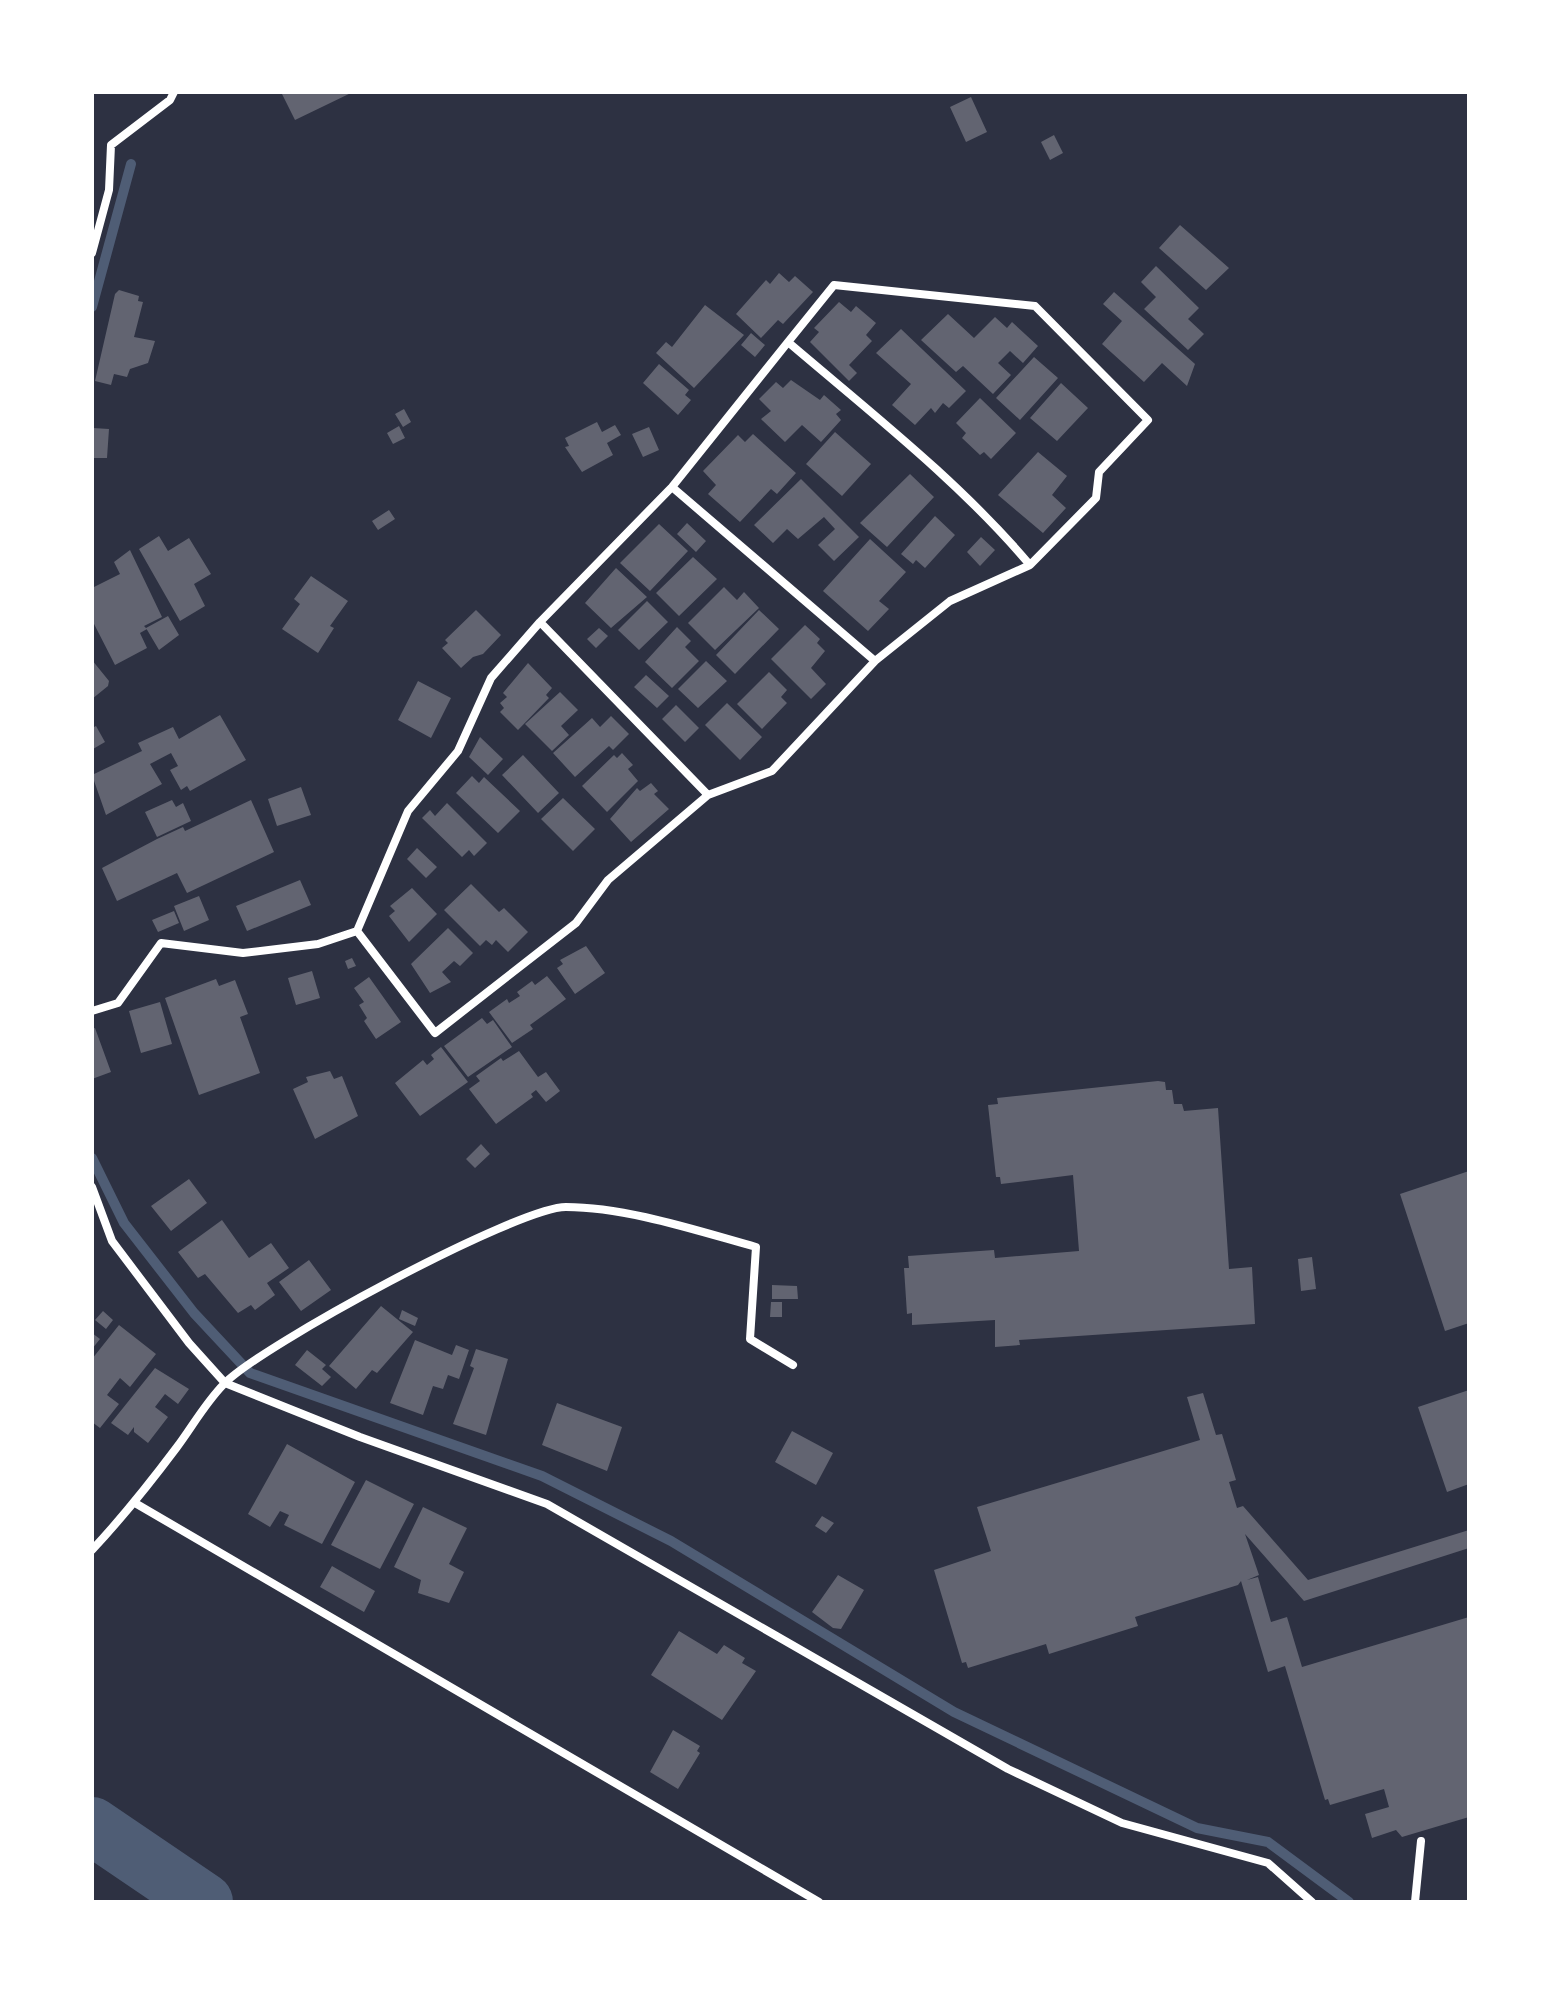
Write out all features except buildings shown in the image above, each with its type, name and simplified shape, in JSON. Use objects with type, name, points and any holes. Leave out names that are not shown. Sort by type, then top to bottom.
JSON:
[{"type":"street","points":[[92,253],[109,190],[111,145],[170,100],[174,92]]},
{"type":"street","points":[[92,1011],[118,1003],[161,943],[243,953],[318,944],[357,931],[408,811],[458,751],[491,678],[540,622],[672,487],[834,285],[1035,306],[1148,420],[1099,472],[1096,498],[1030,565],[950,601],[875,661],[772,771],[708,795],[608,880],[576,923],[435,1033],[357,931]]},
{"type":"street","points":[[788,342],[894,432],[1011,542],[1030,565]]},
{"type":"street","points":[[672,487],[875,661]]},
{"type":"street","points":[[540,622],[708,795]]},
{"type":"street","points":[[92,1187],[112,1241],[189,1343],[225,1383],[360,1437],[547,1504],[1008,1769],[1122,1823],[1268,1863],[1312,1902]]},
{"type":"street","points":[[92,1550],[135,1503],[225,1383],[237,1374],[309,1325],[351,1302],[510,1223],[564,1207],[659,1221],[756,1247],[750,1339],[793,1365]]},
{"type":"street","points":[[135,1503],[819,1902]]},
{"type":"street","points":[[1415,1902],[1421,1841]]},
{"type":"waterway","points":[[92,307],[131,164]]},
{"type":"waterway","points":[[92,1158],[124,1223],[194,1313],[250,1373],[542,1476],[671,1541],[954,1712],[1197,1828],[1268,1842],[1349,1902]]},
{"type":"waterway","points":[[92,1826],[204,1902]]}]
